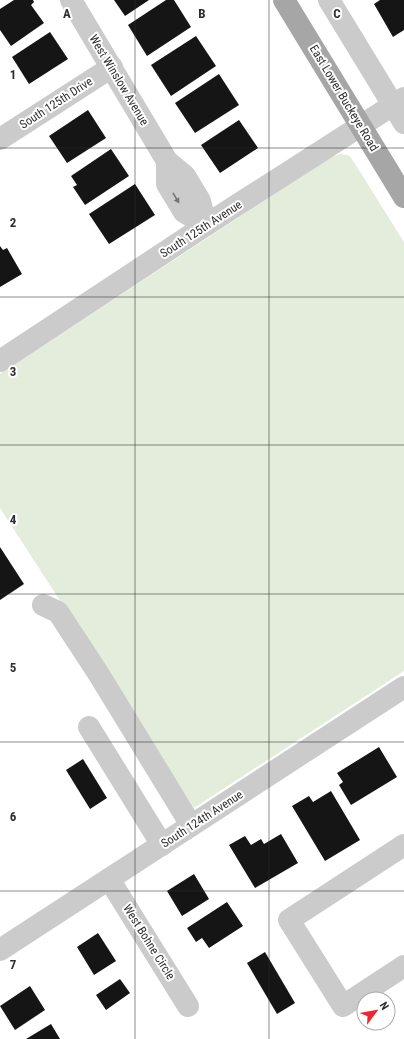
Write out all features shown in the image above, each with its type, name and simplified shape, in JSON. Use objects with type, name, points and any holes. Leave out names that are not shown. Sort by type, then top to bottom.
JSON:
[{"type":"main road","name":"East Lower Buckeye Road","points":[[284,0],[404,197]]},
{"type":"street","name":"West Winslow Avenue","points":[[71,0],[167,161],[185,176],[200,202],[206,225]]},
{"type":"street","points":[[329,0],[398,101],[404,123]]},
{"type":"street","name":"South 125th Drive","points":[[0,139],[112,67]]},
{"type":"street","name":"South 125th Avenue","points":[[0,361],[398,101]]},
{"type":"street","points":[[43,605],[58,612],[98,673],[191,826]]},
{"type":"street","name":"South 124th Avenue","points":[[0,950],[404,687]]},
{"type":"street","points":[[89,727],[162,845]]},
{"type":"street","points":[[404,845],[289,920],[343,1006],[404,966]]},
{"type":"street","name":"West Bohne Circle","points":[[109,879],[188,1006]]},
{"type":"green space","points":[[340,154],[348,155],[352,159],[404,242],[404,671],[194,808],[0,508],[0,374],[331,157]]},
{"type":"building","points":[[14,0],[33,0],[34,2],[31,5],[44,23],[11,46],[0,30],[0,9]]},
{"type":"building","points":[[114,0],[149,0],[125,16]]},
{"type":"building","points":[[166,0],[174,0],[191,27],[147,56],[128,25]]},
{"type":"building","points":[[380,0],[404,0],[404,30],[393,37],[374,4]]},
{"type":"building","points":[[50,32],[68,59],[29,84],[12,57]]},
{"type":"building","points":[[196,36],[216,66],[171,96],[151,65]]},
{"type":"building","points":[[219,74],[239,105],[195,133],[175,103]]},
{"type":"building","points":[[88,110],[106,138],[67,163],[49,136]]},
{"type":"building","points":[[239,120],[258,148],[220,173],[201,145]]},
{"type":"building","points":[[111,149],[129,176],[85,205],[73,187],[77,185],[71,176]]},
{"type":"building","points":[[135,184],[155,215],[109,244],[89,214]]},
{"type":"building","points":[[0,246],[3,250],[7,248],[22,274],[0,287]]},
{"type":"building","points":[[0,547],[24,584],[0,600]]},
{"type":"building","points":[[379,747],[397,777],[351,805],[339,785],[343,782],[337,773]]},
{"type":"building","points":[[83,759],[107,798],[90,809],[66,770]]},
{"type":"building","points":[[331,791],[360,840],[325,861],[292,806],[309,796],[313,802]]},
{"type":"building","points":[[281,834],[298,863],[255,888],[229,845],[245,836],[251,845],[261,839],[264,844]]},
{"type":"building","points":[[194,874],[209,899],[182,916],[167,891]]},
{"type":"building","points":[[227,902],[243,926],[209,948],[202,938],[196,942],[187,928]]},
{"type":"building","points":[[98,933],[116,961],[94,975],[77,947]]},
{"type":"building","points":[[265,952],[295,1003],[277,1014],[247,963]]},
{"type":"building","points":[[120,979],[130,993],[106,1010],[96,995]]},
{"type":"building","points":[[30,986],[45,1010],[15,1030],[0,1006]]},
{"type":"building","points":[[51,1024],[60,1039],[26,1039]]}]
